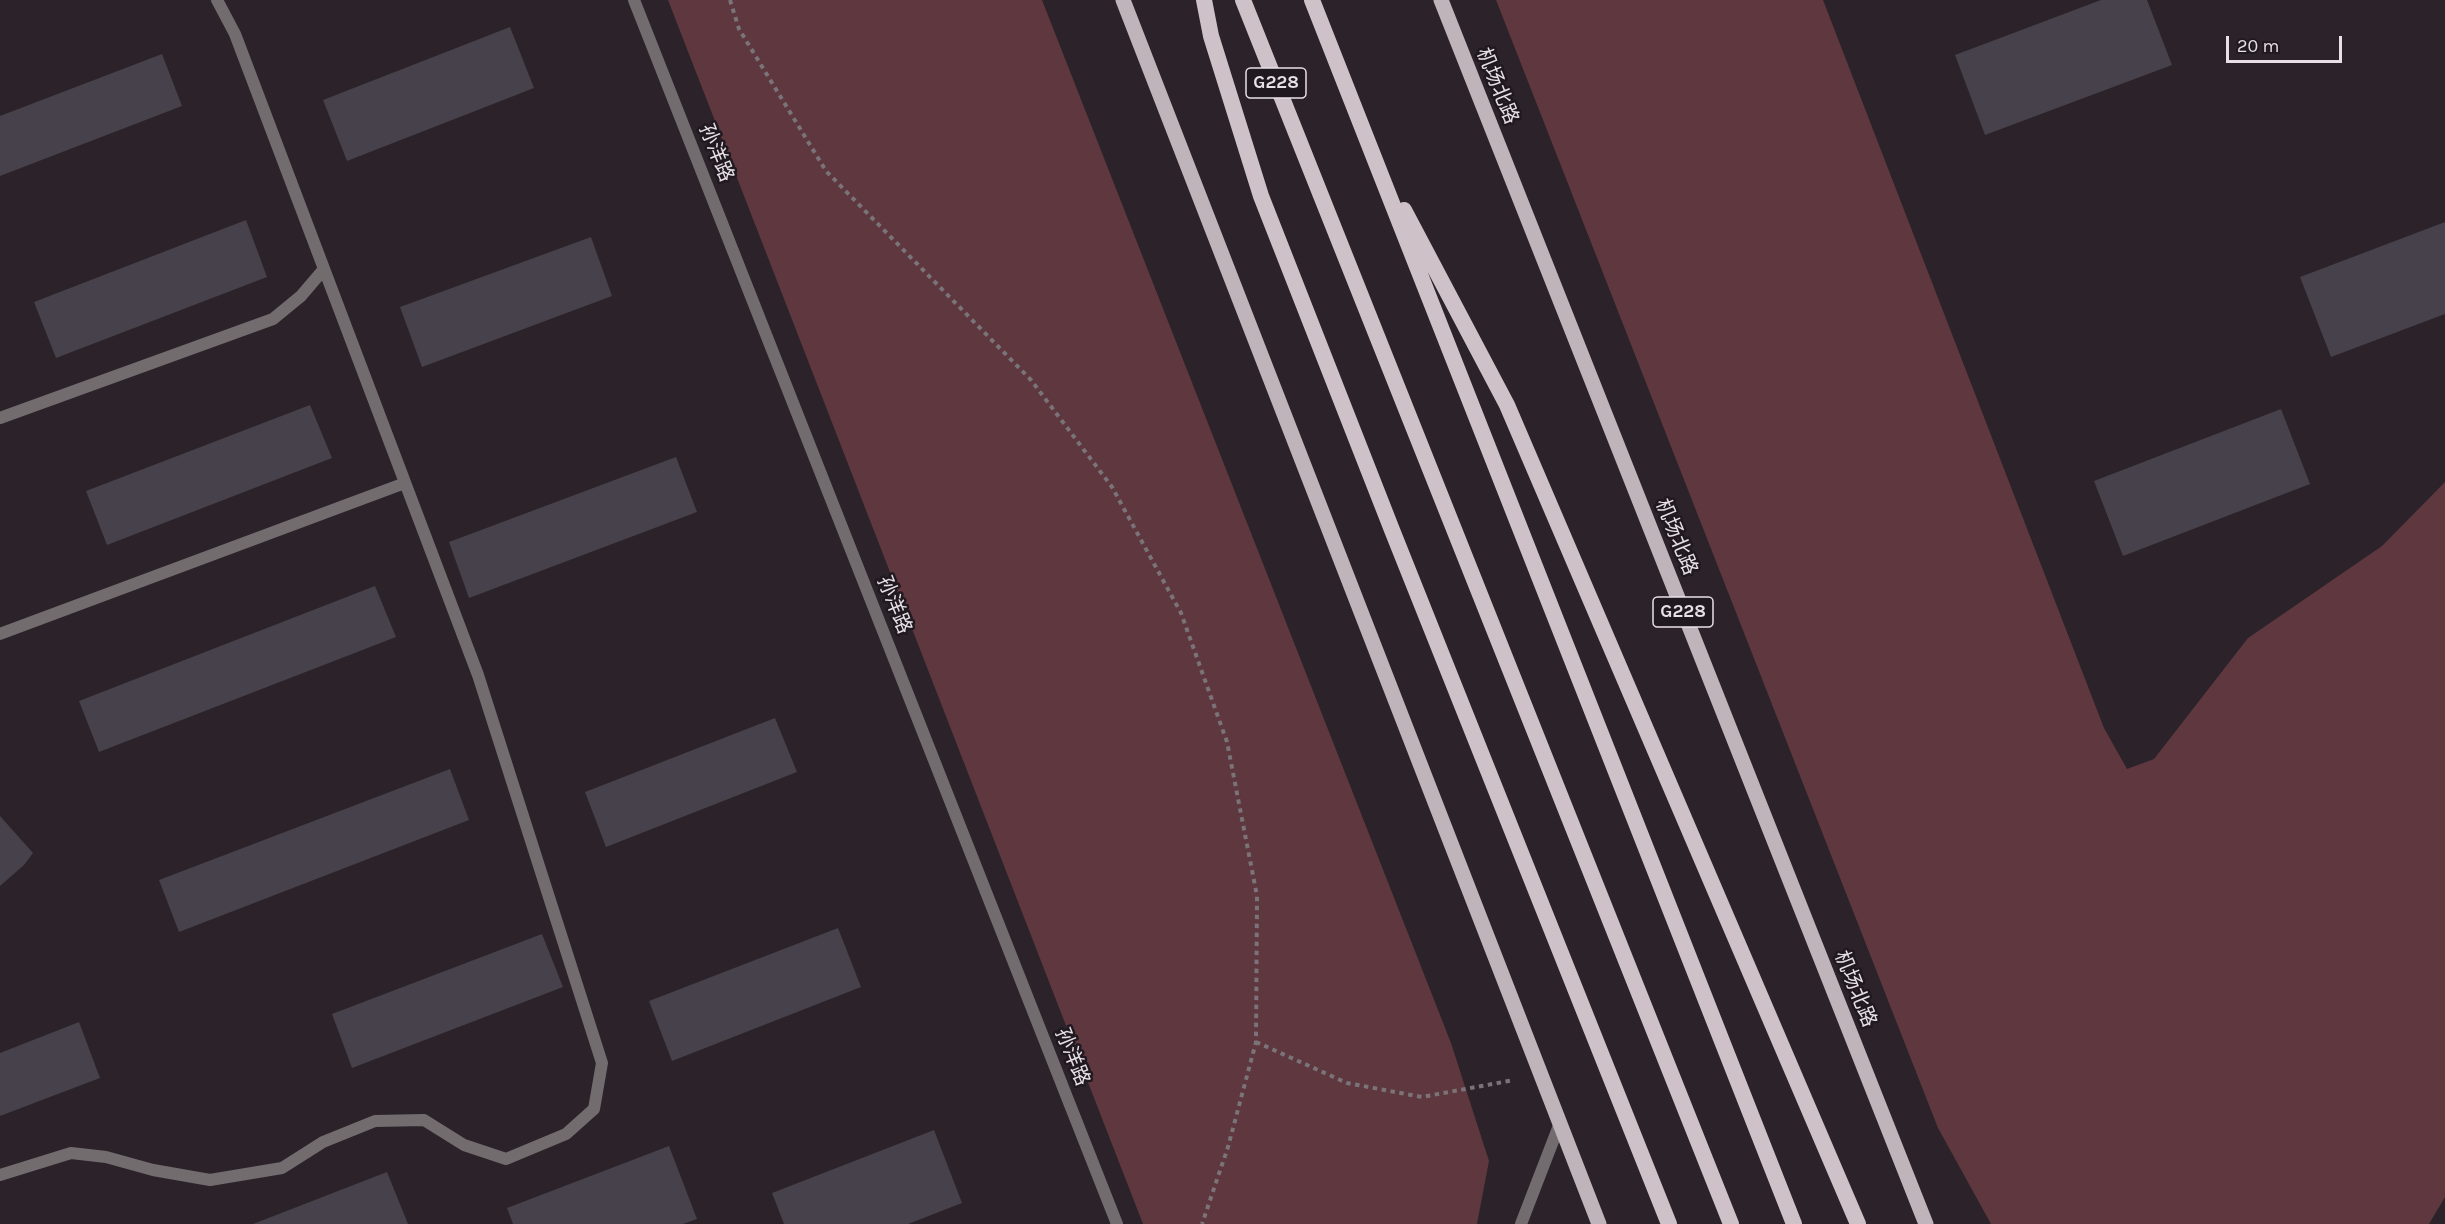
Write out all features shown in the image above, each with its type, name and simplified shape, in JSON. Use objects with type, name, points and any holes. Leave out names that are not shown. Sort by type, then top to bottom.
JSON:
[{"type":"highway","points":[[1204,0],[1211,36],[1261,196],[1669,1224]]},
{"type":"highway","name":"G228","points":[[1243,0],[1731,1224]]},
{"type":"highway","points":[[1312,0],[1794,1224]]},
{"type":"highway","points":[[1366,138],[1507,405],[1858,1224]]},
{"type":"main road","points":[[1123,0],[1599,1224]]},
{"type":"main road","name":"机场北路","points":[[1440,0],[1926,1224]]},
{"type":"street","points":[[0,1175],[71,1153],[106,1157],[153,1170],[210,1179],[282,1168],[323,1142],[375,1121],[424,1120],[464,1145],[506,1159],[566,1134],[594,1109],[602,1063],[478,675],[235,34],[217,0]]},
{"type":"street","name":"孙洋路","points":[[634,0],[1117,1224]]},
{"type":"street","points":[[0,418],[273,319],[301,296],[324,268]]},
{"type":"street","points":[[0,634],[405,483]]},
{"type":"street","points":[[1521,1224],[1560,1123]]},
{"type":"path","points":[[730,0],[739,29],[826,171],[1031,380],[1112,488],[1181,613],[1227,742],[1257,896],[1256,1042],[1228,1147],[1202,1224]]},
{"type":"path","points":[[1256,1042],[1347,1083],[1422,1097],[1541,1074]]},
{"type":"shaded area","points":[[668,0],[1042,0],[1451,1043],[1489,1161],[1477,1224],[1143,1224]]},
{"type":"shaded area","points":[[1496,0],[1823,0],[2104,728],[2127,769],[2154,759],[2248,638],[2382,546],[2445,482],[2445,1197],[2429,1224],[1991,1224],[1938,1128]]},
{"type":"building","points":[[2101,0],[2147,0],[2172,65],[1985,135],[1955,55]]},
{"type":"building","points":[[510,27],[534,88],[347,161],[323,100]]},
{"type":"building","points":[[162,54],[182,106],[0,176],[0,116]]},
{"type":"building","points":[[246,220],[267,277],[56,358],[34,302]]},
{"type":"building","points":[[2445,222],[2445,314],[2331,357],[2300,277]]},
{"type":"building","points":[[591,237],[612,296],[422,367],[400,307]]},
{"type":"building","points":[[310,405],[332,458],[107,545],[86,491]]},
{"type":"building","points":[[2281,409],[2310,484],[2123,556],[2094,481]]},
{"type":"building","points":[[676,457],[697,512],[469,598],[449,542]]},
{"type":"building","points":[[375,586],[396,637],[99,752],[79,701]]},
{"type":"building","points":[[775,718],[797,772],[606,847],[585,792]]},
{"type":"building","points":[[450,769],[469,820],[179,932],[159,880]]},
{"type":"building","points":[[0,816],[33,853],[24,865],[0,886]]},
{"type":"building","points":[[838,928],[861,987],[672,1061],[649,1001]]},
{"type":"building","points":[[542,934],[563,987],[352,1068],[332,1014]]},
{"type":"building","points":[[79,1022],[100,1078],[0,1116],[0,1053]]},
{"type":"building","points":[[934,1130],[962,1203],[908,1224],[784,1224],[772,1193]]},
{"type":"building","points":[[669,1146],[697,1219],[683,1224],[513,1224],[507,1208]]},
{"type":"building","points":[[387,1172],[408,1224],[253,1224]]}]
